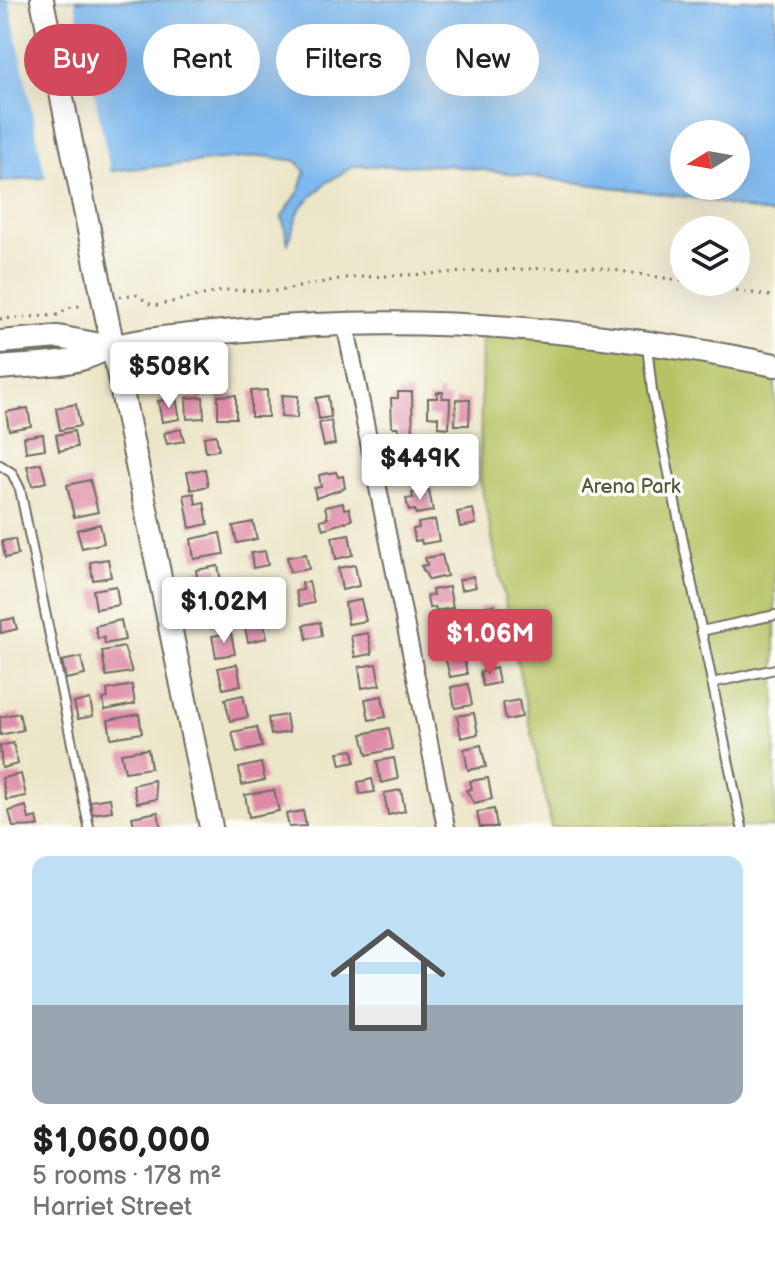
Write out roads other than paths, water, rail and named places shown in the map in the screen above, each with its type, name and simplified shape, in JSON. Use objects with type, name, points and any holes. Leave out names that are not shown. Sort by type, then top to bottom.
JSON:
[{"type":"main road","points":[[42,0],[211,827]]},
{"type":"main road","points":[[0,368],[83,359],[111,347],[244,330],[345,323],[469,327],[646,342],[775,365]]},
{"type":"main road","points":[[0,342],[58,337],[111,347]]},
{"type":"street","points":[[345,323],[446,827]]},
{"type":"lane","points":[[646,342],[652,391],[742,827]]},
{"type":"lane","points":[[0,465],[12,473],[20,489],[89,827]]},
{"type":"lane","points":[[701,631],[775,615]]},
{"type":"lane","points":[[712,683],[775,669]]},
{"type":"water","points":[[0,0],[775,0],[775,215],[705,200],[750,200],[750,120],[670,120],[670,195],[445,165],[354,166],[326,183],[300,208],[288,243],[282,216],[300,190],[305,172],[297,161],[262,156],[0,182]]},
{"type":"park label","name":"Arena Park","points":[[631,487]]}]
